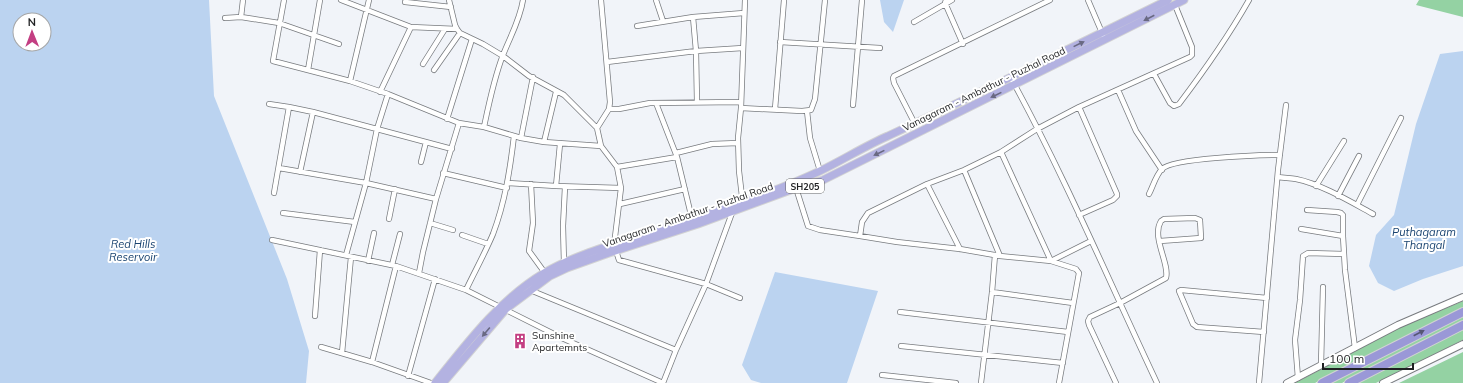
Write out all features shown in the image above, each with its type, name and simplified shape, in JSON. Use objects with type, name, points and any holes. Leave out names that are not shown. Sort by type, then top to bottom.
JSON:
[{"type":"highway","points":[[1322,383],[1463,312]]},
{"type":"highway","points":[[1349,383],[1463,324]]},
{"type":"main road","points":[[615,248],[692,219],[743,206],[820,171],[886,136],[915,124],[1011,78],[1168,0]]},
{"type":"main road","name":"Vanagaram - Ambathur - Puzhal Road","points":[[443,383],[463,353],[503,308],[565,266],[615,248],[732,213],[743,206],[823,180],[1015,86],[1184,0]]},
{"type":"main road","points":[[503,308],[533,281],[545,273],[565,266]]},
{"type":"main road","points":[[435,383],[463,353]]},
{"type":"street","points":[[241,18],[243,0]]},
{"type":"street","points":[[284,0],[273,61],[350,81],[388,94],[459,123],[484,127],[521,138],[544,142],[601,146]]},
{"type":"street","points":[[308,70],[320,0]]},
{"type":"street","points":[[342,0],[411,27],[458,31],[503,56],[533,78],[556,92],[564,95],[597,128],[601,146],[617,167],[621,188],[615,248],[619,260],[706,284],[740,298]]},
{"type":"street","points":[[350,81],[369,0]]},
{"type":"street","points":[[434,70],[458,31],[449,0]]},
{"type":"street","points":[[484,127],[489,102],[503,56],[520,16],[523,0]]},
{"type":"street","points":[[597,128],[609,109],[610,102],[601,0]]},
{"type":"street","points":[[656,0],[663,21]]},
{"type":"street","points":[[743,206],[739,171],[738,143],[741,108],[745,0]]},
{"type":"street","points":[[775,109],[784,0]]},
{"type":"street","points":[[741,108],[811,110],[815,99],[825,0]]},
{"type":"street","points":[[853,105],[862,0]]},
{"type":"street","points":[[914,22],[946,2],[952,0]]},
{"type":"street","points":[[915,124],[894,83],[894,76],[963,44],[1050,0]]},
{"type":"street","points":[[1088,0],[1106,40]]},
{"type":"street","points":[[1154,74],[1170,103],[1174,106],[1179,104],[1233,28],[1249,0]]},
{"type":"street","points":[[405,2],[451,7]]},
{"type":"street","points":[[946,2],[963,44]]},
{"type":"street","points":[[860,236],[862,222],[868,213],[927,184],[964,170],[1001,152],[1037,129],[1079,107],[1190,57],[1192,55],[1192,47],[1175,5]]},
{"type":"street","points":[[637,26],[693,17],[744,13]]},
{"type":"street","points":[[693,17],[696,51],[697,102]]},
{"type":"street","points":[[226,18],[241,18],[279,23],[339,44]]},
{"type":"street","points":[[380,92],[411,27]]},
{"type":"street","points":[[423,64],[445,29]]},
{"type":"street","points":[[447,119],[472,39]]},
{"type":"street","points":[[780,42],[880,48]]},
{"type":"street","points":[[607,62],[696,51],[743,48]]},
{"type":"street","points":[[521,138],[533,78]]},
{"type":"street","points":[[1011,78],[1079,214],[1157,383]]},
{"type":"street","points":[[1118,90],[1136,131],[1162,170]]},
{"type":"street","points":[[544,142],[556,92]]},
{"type":"street","points":[[342,353],[349,256],[355,222],[366,183],[377,129],[388,94]]},
{"type":"street","points":[[609,109],[619,109],[656,103],[741,102]]},
{"type":"street","points":[[656,103],[676,155],[692,219]]},
{"type":"street","points":[[269,104],[313,112],[452,149]]},
{"type":"street","points":[[1259,383],[1286,105]]},
{"type":"street","points":[[274,193],[289,107]]},
{"type":"street","points":[[1079,107],[1117,190],[1117,196],[1113,200],[1079,214]]},
{"type":"street","points":[[807,111],[810,138],[820,171]]},
{"type":"street","points":[[300,172],[313,112]]},
{"type":"street","points":[[1358,206],[1401,118]]},
{"type":"street","points":[[419,273],[443,172],[452,149],[459,123]]},
{"type":"street","points":[[466,290],[496,224],[507,188],[514,136]]},
{"type":"street","points":[[1316,186],[1344,141]]},
{"type":"street","points":[[421,162],[426,142]]},
{"type":"street","points":[[617,167],[676,155],[712,144],[738,143]]},
{"type":"street","points":[[556,186],[560,144]]},
{"type":"street","points":[[1001,152],[1051,261]]},
{"type":"street","points":[[1149,194],[1162,170],[1168,166],[1179,163],[1237,156],[1280,155]]},
{"type":"street","points":[[1338,196],[1359,156]]},
{"type":"street","points":[[279,168],[366,183],[436,199]]},
{"type":"street","points":[[964,170],[997,256],[984,354],[982,383]]},
{"type":"street","points":[[443,172],[507,188]]},
{"type":"street","points":[[1278,177],[1296,179],[1316,186],[1373,214]]},
{"type":"street","points":[[508,183],[565,187],[621,188]]},
{"type":"street","points":[[531,184],[533,223],[529,251],[545,273]]},
{"type":"street","points":[[927,184],[960,249]]},
{"type":"street","points":[[565,187],[563,226],[565,266]]},
{"type":"street","points":[[796,188],[808,226],[820,230],[897,242],[960,249],[997,256],[1051,261],[1070,266],[1078,271],[1059,383]]},
{"type":"street","points":[[389,219],[395,189]]},
{"type":"street","points":[[620,204],[685,189]]},
{"type":"street","points":[[1307,210],[1337,212],[1342,214],[1344,219],[1343,236],[1348,303],[1355,348]]},
{"type":"street","points":[[283,213],[355,222]]},
{"type":"street","points":[[272,240],[394,266],[419,273],[466,290],[564,339],[663,383],[676,350],[706,284],[732,213]]},
{"type":"street","points":[[1116,383],[1088,321],[1090,317],[1120,303],[1166,278],[1167,272],[1161,252],[1160,241],[1159,228],[1161,221],[1164,219],[1195,218],[1200,220],[1201,238],[1160,241]]},
{"type":"street","points":[[430,223],[453,230]]},
{"type":"street","points":[[1301,229],[1343,236]]},
{"type":"street","points":[[368,261],[374,233]]},
{"type":"street","points":[[372,362],[400,234]]},
{"type":"street","points":[[462,235],[488,244]]},
{"type":"street","points":[[1051,261],[1091,241]]},
{"type":"street","points":[[315,316],[320,250]]},
{"type":"street","points":[[1298,378],[1295,340],[1303,256],[1308,253],[1344,254]]},
{"type":"street","points":[[408,376],[435,279]]},
{"type":"street","points":[[1321,366],[1323,287]]},
{"type":"street","points":[[530,290],[676,350]]},
{"type":"street","points":[[1264,332],[1196,326],[1179,291],[1267,298]]},
{"type":"street","points":[[992,292],[1073,303]]},
{"type":"street","points":[[1287,383],[1398,325],[1463,298]]},
{"type":"street","points":[[900,312],[1068,332]]},
{"type":"street","points":[[1383,383],[1463,344]]},
{"type":"street","points":[[901,346],[1063,363]]},
{"type":"street","points":[[321,347],[372,362],[431,383]]},
{"type":"street","points":[[882,375],[956,383]]},
{"type":"green space","points":[[1419,0],[1463,0],[1463,17],[1416,5]]},
{"type":"green space","points":[[1463,301],[1463,308],[1315,383],[1295,383],[1399,328]]},
{"type":"green space","points":[[1463,314],[1463,322],[1342,383],[1328,383]]},
{"type":"green space","points":[[1463,328],[1463,340],[1376,383],[1357,383]]},
{"type":"green space","points":[[1463,352],[1463,383],[1399,383]]},
{"type":"water","name":"Red Hills Reservoir","points":[[0,0],[209,0],[214,96],[287,279],[309,351],[306,383],[0,383]]},
{"type":"water","points":[[880,0],[904,0],[893,32],[884,22]]},
{"type":"water","name":"Puthagaram Thangal","points":[[1463,51],[1463,266],[1423,279],[1394,291],[1378,283],[1369,266],[1376,235],[1394,215],[1416,124],[1440,54]]},
{"type":"water","points":[[775,272],[878,291],[847,383],[761,383],[751,380],[742,365]]},
{"type":"place","name":"Sunshine Apartemnts","points":[[520,341]]}]
